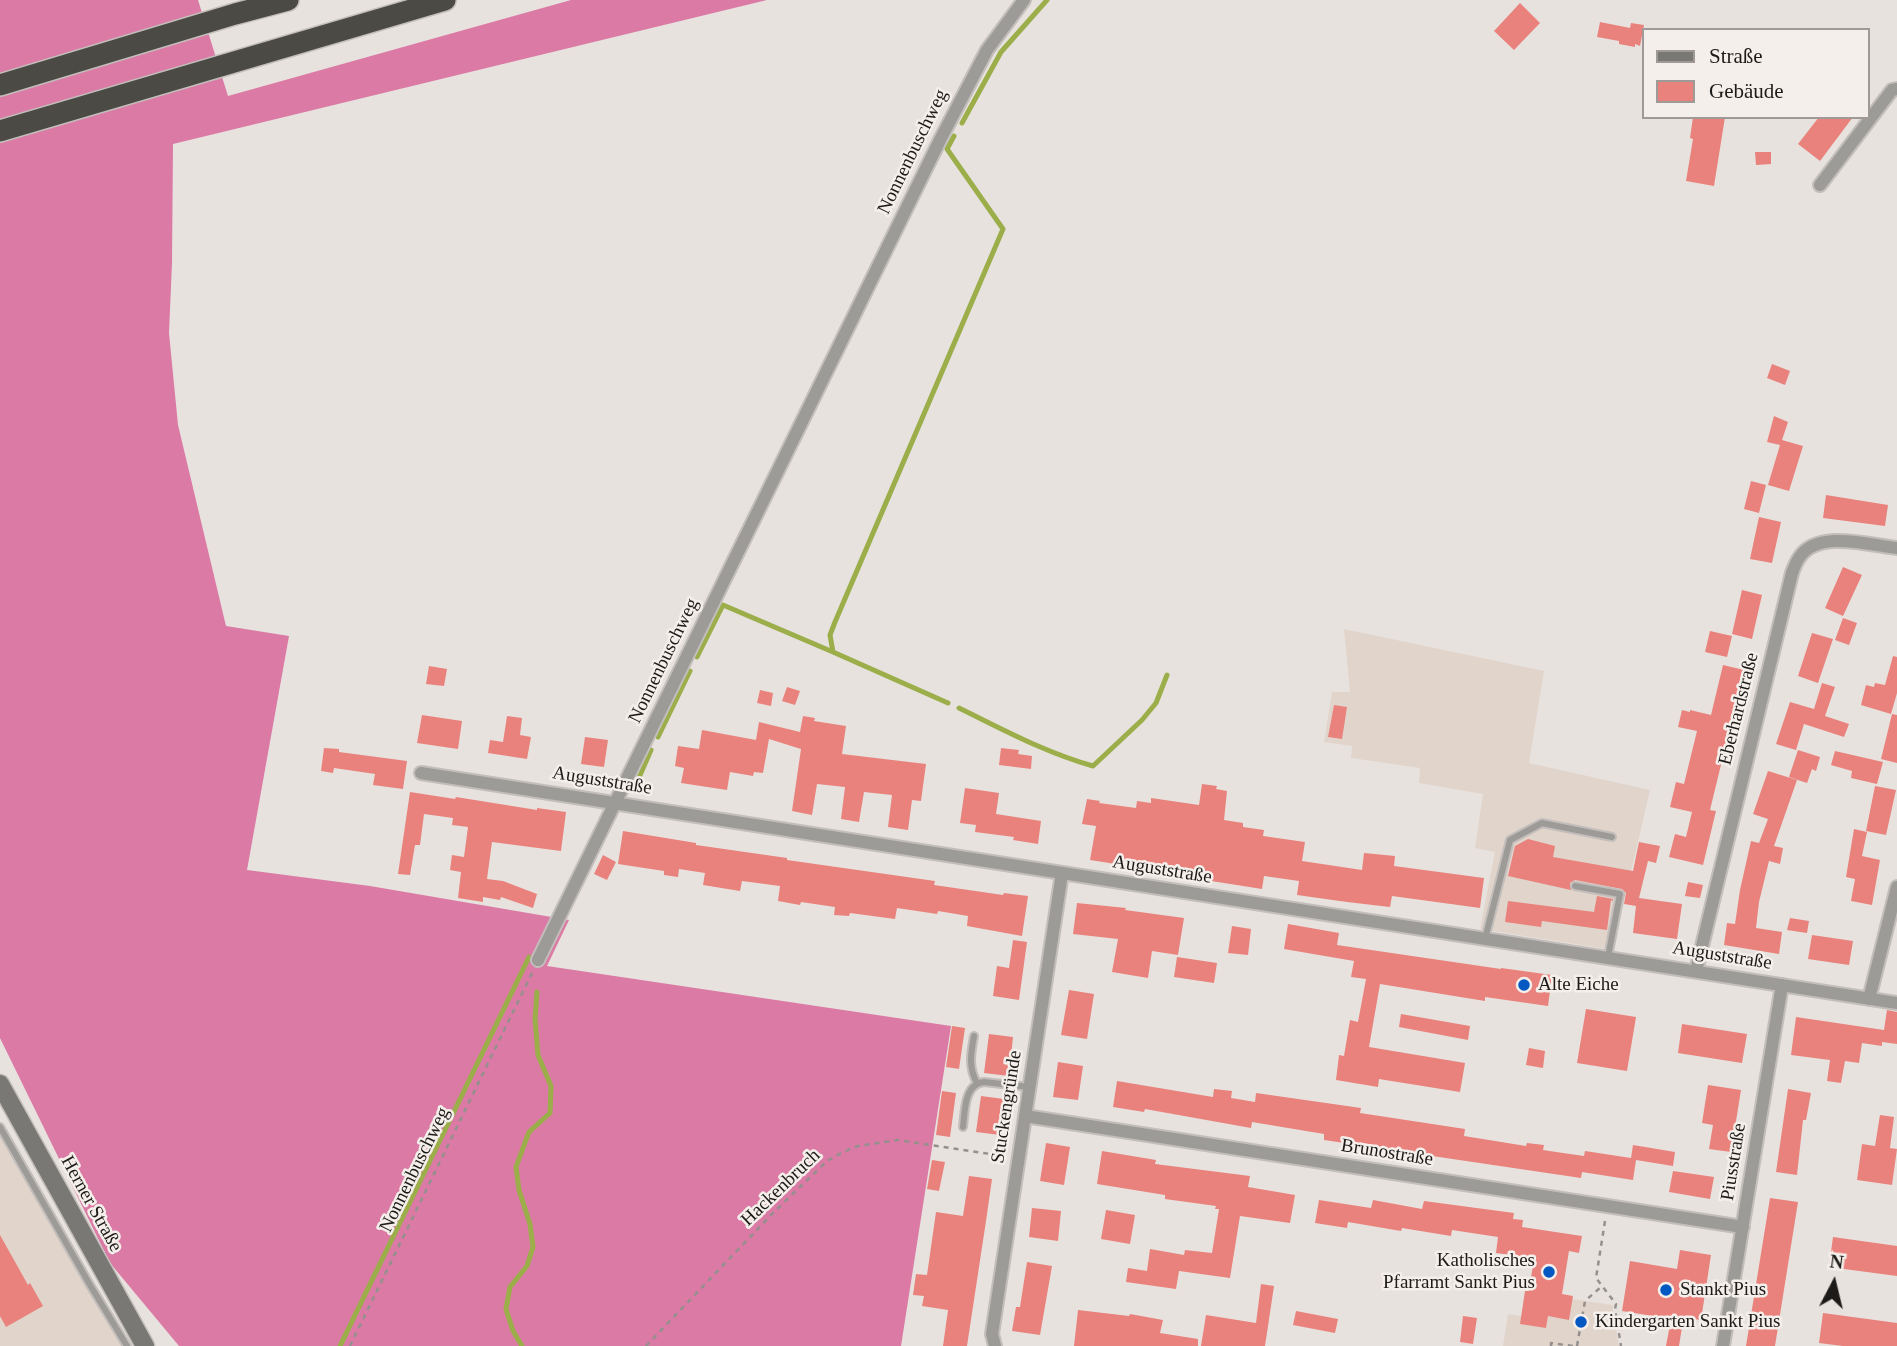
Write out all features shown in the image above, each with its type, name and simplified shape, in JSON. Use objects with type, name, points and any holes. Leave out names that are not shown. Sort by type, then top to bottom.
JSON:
[{"type":"highway","points":[[0,85],[288,0]]},
{"type":"highway","points":[[0,131],[445,0]]},
{"type":"main road","name":"Herner Straße","points":[[0,1084],[145,1346]]},
{"type":"street","name":"Nonnenbuschweg","points":[[538,960],[940,140],[987,50],[1024,0]]},
{"type":"street","points":[[1820,185],[1892,90],[1897,89]]},
{"type":"street","name":"Eberhardstraße","points":[[1696,971],[1792,573],[1800,556],[1826,541],[1897,548]]},
{"type":"street","name":"Auguststraße","points":[[421,773],[1897,1003]]},
{"type":"street","name":"Stuckengründe","points":[[995,1346],[992,1334],[1062,873]]},
{"type":"street","points":[[1869,999],[1897,887]]},
{"type":"street","name":"Piusstraße","points":[[1723,1346],[1782,985]]},
{"type":"street","name":"Brunostraße","points":[[1025,1116],[1742,1227]]},
{"type":"lane","points":[[1485,939],[1510,840],[1542,824],[1612,837]]},
{"type":"lane","points":[[1575,886],[1620,894],[1608,958]]},
{"type":"lane","points":[[974,1036],[970,1064],[977,1083]]},
{"type":"lane","points":[[962,1127],[968,1095],[977,1083],[1029,1087]]},
{"type":"lane","points":[[0,1127],[127,1346]]},
{"type":"path","name":"Nonnenbuschweg","points":[[351,1346],[538,960]]},
{"type":"path","name":"Hackenbruch","points":[[646,1346],[773,1213],[827,1161],[843,1152],[858,1146],[897,1140],[1019,1158]]},
{"type":"path","points":[[1607,1206],[1596,1278],[1616,1304],[1621,1346]]},
{"type":"path","points":[[1551,1346],[1551,1343],[1575,1346],[1585,1301],[1601,1287]]},
{"type":"shaded area","points":[[0,0],[198,0],[228,96],[571,0],[767,0],[173,144],[169,333],[178,425],[226,626],[289,636],[247,870],[370,886],[569,920],[547,966],[951,1026],[901,1346],[179,1346],[110,1263],[0,1038]]},
{"type":"shaded area","points":[[1344,629],[1544,671],[1529,763],[1650,790],[1613,950],[1480,929],[1495,852],[1475,848],[1483,794],[1419,783],[1420,768],[1351,758],[1352,746],[1324,742],[1332,692],[1350,692]]},
{"type":"shaded area","points":[[0,1133],[124,1346],[0,1346]]},
{"type":"shaded area","name":"Kindergarten Sankt Pius","points":[[1572,1299],[1613,1305],[1619,1346],[1503,1346],[1508,1314],[1526,1317],[1546,1328],[1548,1316],[1569,1319]]},
{"type":"building","points":[[1520,3],[1540,23],[1514,50],[1494,31]]},
{"type":"building","points":[[1600,22],[1630,28],[1631,23],[1644,25],[1640,46],[1619,44],[1619,41],[1597,37]]},
{"type":"building","points":[[1693,119],[1725,119],[1714,186],[1686,181],[1693,139],[1690,138]]},
{"type":"building","points":[[1817,119],[1852,119],[1820,161],[1798,144]]},
{"type":"building","points":[[1755,152],[1771,152],[1771,164],[1756,165]]},
{"type":"building","points":[[1772,364],[1790,371],[1785,385],[1767,378]]},
{"type":"building","points":[[1774,416],[1788,422],[1782,440],[1803,446],[1789,491],[1768,485],[1780,445],[1767,442]]},
{"type":"building","points":[[1751,481],[1766,485],[1759,513],[1744,509]]},
{"type":"building","points":[[1826,495],[1888,505],[1885,526],[1823,518]]},
{"type":"building","points":[[1759,517],[1781,522],[1772,563],[1750,559]]},
{"type":"building","points":[[1843,567],[1862,575],[1843,616],[1825,608]]},
{"type":"building","points":[[1742,590],[1762,595],[1752,639],[1732,634]]},
{"type":"building","points":[[1843,618],[1857,623],[1849,645],[1835,640]]},
{"type":"building","points":[[1710,631],[1732,636],[1727,657],[1705,652]]},
{"type":"building","points":[[1812,633],[1833,639],[1818,683],[1798,676]]},
{"type":"building","points":[[1893,656],[1897,657],[1897,693],[1891,714],[1861,705],[1866,685],[1885,685]]},
{"type":"building","points":[[1723,665],[1744,670],[1710,810],[1716,811],[1703,865],[1669,857],[1675,834],[1686,837],[1692,812],[1670,807],[1676,782],[1684,784],[1697,731],[1678,727],[1682,710],[1711,715]]},
{"type":"building","points":[[429,666],[447,669],[444,686],[426,684]]},
{"type":"building","points":[[1822,683],[1835,687],[1825,716],[1849,724],[1844,737],[1804,724],[1796,750],[1776,744],[1790,702],[1814,709]]},
{"type":"building","points":[[787,687],[800,691],[795,705],[782,701]]},
{"type":"building","points":[[760,690],[773,693],[771,706],[757,703]]},
{"type":"building","points":[[1334,705],[1347,707],[1342,739],[1328,737]]},
{"type":"building","points":[[1892,714],[1897,715],[1897,763],[1881,759]]},
{"type":"building","points":[[422,715],[462,721],[458,749],[417,743]]},
{"type":"building","points":[[507,716],[522,718],[520,735],[531,737],[527,759],[488,753],[490,740],[503,742]]},
{"type":"building","points":[[803,716],[815,718],[814,721],[846,726],[842,754],[926,764],[921,801],[912,800],[908,830],[888,827],[892,795],[864,792],[859,822],[841,819],[845,787],[817,784],[812,815],[792,811],[801,749],[769,739],[763,773],[754,772],[753,776],[730,772],[727,790],[681,783],[684,768],[675,766],[678,746],[699,749],[702,730],[756,740],[759,722],[800,732]]},
{"type":"building","points":[[585,737],[608,740],[604,767],[581,764]]},
{"type":"building","points":[[324,748],[407,761],[403,789],[373,785],[375,774],[334,768],[333,773],[321,771]]},
{"type":"building","points":[[1001,748],[1019,750],[1018,754],[1032,756],[1031,769],[999,765]]},
{"type":"building","points":[[1798,750],[1820,757],[1816,771],[1812,769],[1807,783],[1789,777]]},
{"type":"building","points":[[1835,751],[1883,762],[1877,784],[1851,778],[1852,771],[1831,765]]},
{"type":"building","points":[[1768,771],[1797,780],[1774,846],[1783,848],[1780,864],[1769,861],[1756,928],[1782,932],[1779,954],[1724,945],[1727,923],[1735,924],[1751,841],[1759,843],[1768,819],[1753,814]]},
{"type":"building","points":[[1202,784],[1217,786],[1216,789],[1227,791],[1224,820],[1243,823],[1243,827],[1264,830],[1263,836],[1305,842],[1302,861],[1362,870],[1364,853],[1395,856],[1394,866],[1484,878],[1480,908],[1392,896],[1390,907],[1347,902],[1297,895],[1299,881],[1264,876],[1262,889],[1090,860],[1096,826],[1082,824],[1087,799],[1136,808],[1137,801],[1151,803],[1151,798],[1199,805]]},
{"type":"building","points":[[1875,786],[1896,790],[1886,835],[1866,831]]},
{"type":"building","points":[[965,788],[999,793],[996,814],[1041,821],[1038,844],[1013,840],[1014,837],[975,832],[976,825],[960,823]]},
{"type":"building","points":[[410,792],[566,812],[561,851],[492,842],[487,879],[503,881],[537,894],[533,908],[501,897],[500,900],[483,897],[483,902],[458,898],[461,872],[450,870],[452,855],[464,857],[468,827],[452,825],[453,818],[424,814],[420,845],[415,845],[410,875],[398,874]]},
{"type":"building","points":[[1854,829],[1867,832],[1862,856],[1880,860],[1872,905],[1851,901],[1855,879],[1846,877]]},
{"type":"building","points":[[623,831],[787,860],[935,881],[934,885],[1028,896],[1022,936],[967,926],[968,916],[938,911],[937,914],[897,908],[895,919],[850,913],[849,916],[834,915],[835,907],[778,901],[780,886],[742,881],[740,891],[703,885],[705,873],[679,869],[678,877],[664,875],[664,871],[618,864]]},
{"type":"building","points":[[1528,839],[1555,846],[1553,857],[1633,871],[1639,842],[1660,846],[1656,863],[1648,861],[1639,898],[1682,904],[1677,939],[1633,933],[1636,906],[1624,904],[1626,893],[1622,889],[1575,880],[1570,883],[1571,890],[1508,876],[1515,846]]},
{"type":"building","points":[[603,855],[616,862],[607,880],[594,874]]},
{"type":"building","points":[[1688,882],[1703,885],[1700,898],[1685,896]]},
{"type":"building","points":[[1597,896],[1613,899],[1607,930],[1542,921],[1541,927],[1505,922],[1508,901],[1594,912]]},
{"type":"building","points":[[1077,903],[1184,918],[1178,955],[1152,951],[1148,978],[1112,972],[1118,939],[1073,934]]},
{"type":"building","points":[[1790,918],[1809,921],[1807,933],[1787,930]]},
{"type":"building","points":[[1288,924],[1339,933],[1337,945],[1552,975],[1548,1006],[1485,997],[1485,1001],[1380,984],[1369,1047],[1465,1063],[1460,1092],[1379,1079],[1378,1087],[1336,1080],[1339,1055],[1344,1056],[1350,1020],[1358,1022],[1366,979],[1351,977],[1354,961],[1284,949]]},
{"type":"building","points":[[1232,926],[1251,929],[1248,955],[1228,953]]},
{"type":"building","points":[[1812,935],[1853,941],[1849,965],[1808,959]]},
{"type":"building","points":[[1013,940],[1027,942],[1019,1000],[993,996],[997,966],[1009,968]]},
{"type":"building","points":[[1177,957],[1217,963],[1214,983],[1174,977]]},
{"type":"building","points":[[1069,990],[1094,994],[1087,1039],[1061,1035]]},
{"type":"building","points":[[1586,1009],[1636,1017],[1627,1071],[1577,1063]]},
{"type":"building","points":[[1887,1010],[1897,1012],[1897,1044],[1882,1042],[1882,1046],[1862,1043],[1859,1063],[1845,1061],[1841,1083],[1827,1081],[1830,1060],[1791,1055],[1796,1017],[1884,1030]]},
{"type":"building","points":[[1401,1014],[1470,1026],[1468,1040],[1399,1027]]},
{"type":"building","points":[[1682,1024],[1747,1034],[1742,1063],[1678,1053]]},
{"type":"building","points":[[952,1026],[965,1028],[959,1069],[946,1067]]},
{"type":"building","points":[[989,1034],[1013,1037],[1009,1076],[984,1073]]},
{"type":"building","points":[[1529,1048],[1545,1051],[1543,1068],[1526,1065]]},
{"type":"building","points":[[1058,1062],[1083,1066],[1078,1100],[1053,1097]]},
{"type":"building","points":[[1117,1081],[1213,1097],[1214,1089],[1232,1091],[1231,1098],[1255,1102],[1256,1093],[1361,1108],[1360,1113],[1465,1129],[1464,1136],[1526,1146],[1527,1143],[1544,1145],[1543,1150],[1584,1156],[1585,1151],[1631,1158],[1633,1145],[1675,1152],[1673,1166],[1636,1160],[1633,1180],[1582,1172],[1581,1178],[1324,1140],[1324,1134],[1252,1122],[1251,1128],[1145,1109],[1144,1112],[1113,1107]]},
{"type":"building","points":[[1708,1085],[1741,1090],[1731,1152],[1709,1149],[1713,1125],[1702,1123]]},
{"type":"building","points":[[1788,1089],[1811,1093],[1806,1120],[1803,1120],[1797,1175],[1776,1172]]},
{"type":"building","points":[[942,1091],[956,1093],[950,1137],[936,1135]]},
{"type":"building","points":[[981,1096],[1004,1099],[1000,1135],[976,1132]]},
{"type":"building","points":[[1880,1115],[1894,1117],[1890,1148],[1897,1149],[1892,1185],[1857,1180],[1862,1144],[1875,1146]]},
{"type":"building","points":[[1046,1143],[1070,1147],[1064,1185],[1040,1181]]},
{"type":"building","points":[[1102,1151],[1156,1160],[1155,1164],[1250,1176],[1248,1187],[1295,1195],[1290,1223],[1240,1216],[1230,1278],[1179,1271],[1176,1289],[1126,1282],[1128,1268],[1147,1271],[1150,1249],[1184,1255],[1185,1250],[1212,1253],[1219,1209],[1215,1209],[1216,1206],[1165,1199],[1165,1195],[1097,1184]]},
{"type":"building","points":[[932,1160],[945,1162],[939,1191],[927,1189]]},
{"type":"building","points":[[1673,1171],[1714,1177],[1710,1199],[1669,1192]]},
{"type":"building","points":[[969,1176],[992,1179],[967,1346],[943,1346],[948,1310],[922,1306],[924,1296],[913,1295],[916,1274],[927,1275],[936,1212],[963,1216]]},
{"type":"building","points":[[1770,1198],[1798,1202],[1775,1346],[1746,1346]]},
{"type":"building","points":[[1319,1200],[1371,1208],[1373,1200],[1422,1209],[1424,1201],[1514,1213],[1513,1219],[1523,1220],[1522,1227],[1582,1236],[1579,1253],[1569,1251],[1562,1294],[1573,1296],[1569,1320],[1548,1316],[1546,1328],[1520,1324],[1534,1258],[1496,1253],[1498,1237],[1452,1230],[1451,1236],[1402,1228],[1401,1231],[1348,1222],[1347,1228],[1315,1223]]},
{"type":"building","points":[[1032,1208],[1061,1211],[1058,1241],[1029,1237]]},
{"type":"building","points":[[1106,1210],[1135,1215],[1130,1244],[1101,1239]]},
{"type":"building","points":[[0,1235],[43,1306],[6,1327],[0,1316]]},
{"type":"building","points":[[1833,1237],[1897,1246],[1897,1276],[1829,1267]]},
{"type":"building","name":"Stankt Pius","points":[[1680,1250],[1711,1255],[1701,1320],[1686,1318],[1686,1322],[1683,1321],[1679,1346],[1666,1346],[1671,1319],[1622,1311],[1630,1261],[1677,1269]]},
{"type":"building","points":[[1027,1262],[1052,1266],[1040,1335],[1012,1331],[1016,1307],[1020,1307]]},
{"type":"building","points":[[1261,1284],[1274,1286],[1265,1346],[1201,1346],[1206,1315],[1256,1323]]},
{"type":"building","points":[[1078,1310],[1130,1314],[1163,1320],[1160,1333],[1198,1339],[1198,1346],[1074,1346]]},
{"type":"building","points":[[1296,1311],[1338,1319],[1335,1333],[1293,1325]]},
{"type":"building","points":[[1823,1313],[1897,1323],[1897,1346],[1819,1343]]},
{"type":"building","points":[[1463,1316],[1477,1318],[1473,1344],[1460,1342]]},
{"type":"waterway","points":[[962,123],[1001,52],[1047,0]]},
{"type":"waterway","points":[[833,652],[830,635],[835,622],[1003,229],[947,149],[954,136]]},
{"type":"waterway","points":[[697,657],[723,605],[948,703]]},
{"type":"waterway","points":[[658,737],[690,671]]},
{"type":"waterway","points":[[959,708],[1041,747],[1093,766],[1142,720],[1156,703],[1167,675]]},
{"type":"waterway","points":[[634,789],[651,750]]},
{"type":"waterway","points":[[340,1346],[529,957]]},
{"type":"waterway","points":[[522,1346],[513,1331],[506,1309],[510,1287],[527,1266],[533,1247],[516,1167],[529,1132],[550,1113],[551,1086],[538,1055],[535,1019],[537,992]]},
{"type":"place","name":"Alte Eiche","points":[[1524,985]]},
{"type":"place","name":"Katholisches Pfarramt Sankt Pius","points":[[1549,1272]]},
{"type":"place","name":"Stankt Pius","points":[[1666,1290]]},
{"type":"place","name":"Kindergarten Sankt Pius","points":[[1581,1322]]}]
